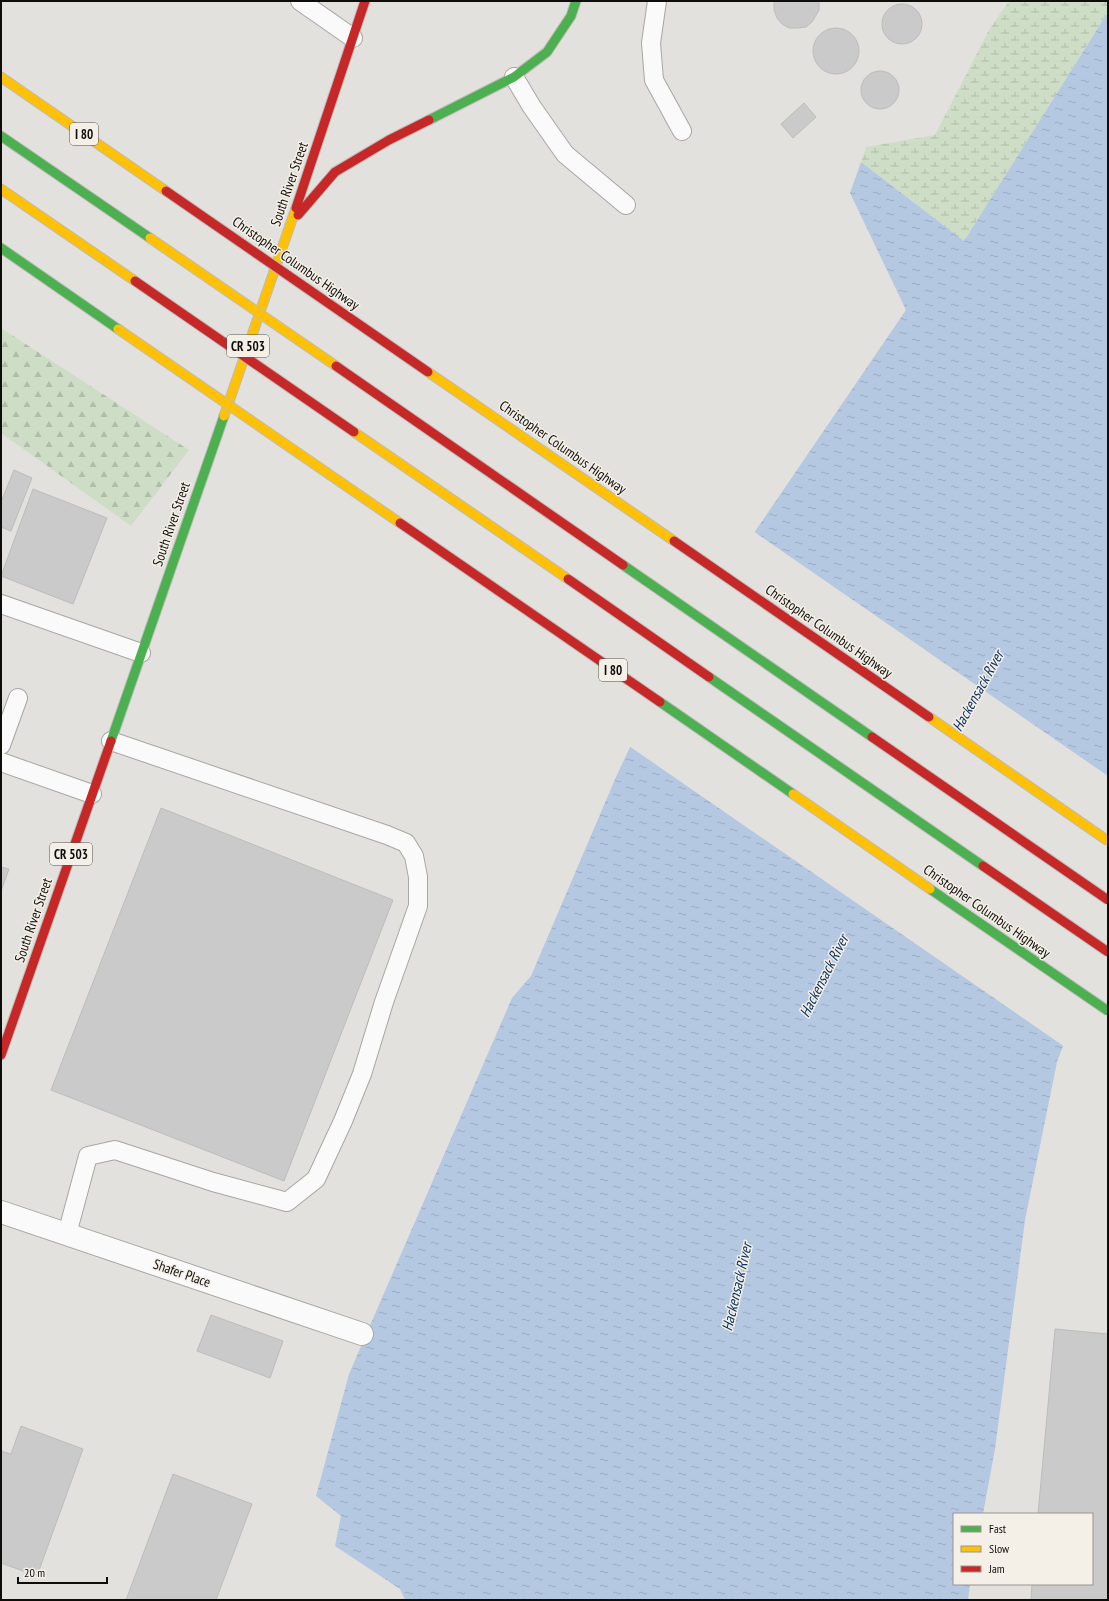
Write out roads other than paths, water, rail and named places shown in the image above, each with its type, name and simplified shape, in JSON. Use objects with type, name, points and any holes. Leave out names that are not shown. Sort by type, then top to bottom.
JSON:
[{"type":"main road","name":"South River Street","points":[[1,1055],[291,224],[365,1]]},
{"type":"main road","points":[[291,224],[335,172],[389,140],[514,77],[548,52],[571,16],[576,1]]},
{"type":"main road","name":"Christopher Columbus Highway","points":[[1,77],[1108,841]]},
{"type":"main road","points":[[1,136],[1108,900]]},
{"type":"main road","points":[[1,189],[1108,952]]},
{"type":"main road","name":"Christopher Columbus Highway","points":[[1,248],[1108,1011]]},
{"type":"street","name":"Shafer Place","points":[[1,1212],[362,1334]]},
{"type":"lane","points":[[300,1],[353,38]]},
{"type":"lane","points":[[657,1],[651,43],[654,80],[682,131]]},
{"type":"lane","points":[[514,77],[532,107],[565,154],[626,205]]},
{"type":"lane","points":[[1,604],[141,653]]},
{"type":"lane","points":[[1,745],[18,698]]},
{"type":"lane","points":[[67,1234],[88,1156],[115,1150],[213,1182],[287,1202],[316,1180],[343,1121],[362,1074],[384,1002],[418,906],[418,877],[414,856],[406,843],[321,812],[111,741]]},
{"type":"lane","points":[[1,762],[92,794]]},
{"type":"water","name":"Hackensack River","points":[[1108,12],[1108,926],[1057,1062],[1025,1220],[995,1449],[983,1513],[953,1513],[953,1585],[970,1585],[968,1600],[405,1600],[400,1589],[335,1546],[341,1516],[316,1496],[349,1374],[512,998],[531,976],[616,777],[679,643],[906,310],[850,193],[861,162],[964,241]]}]
